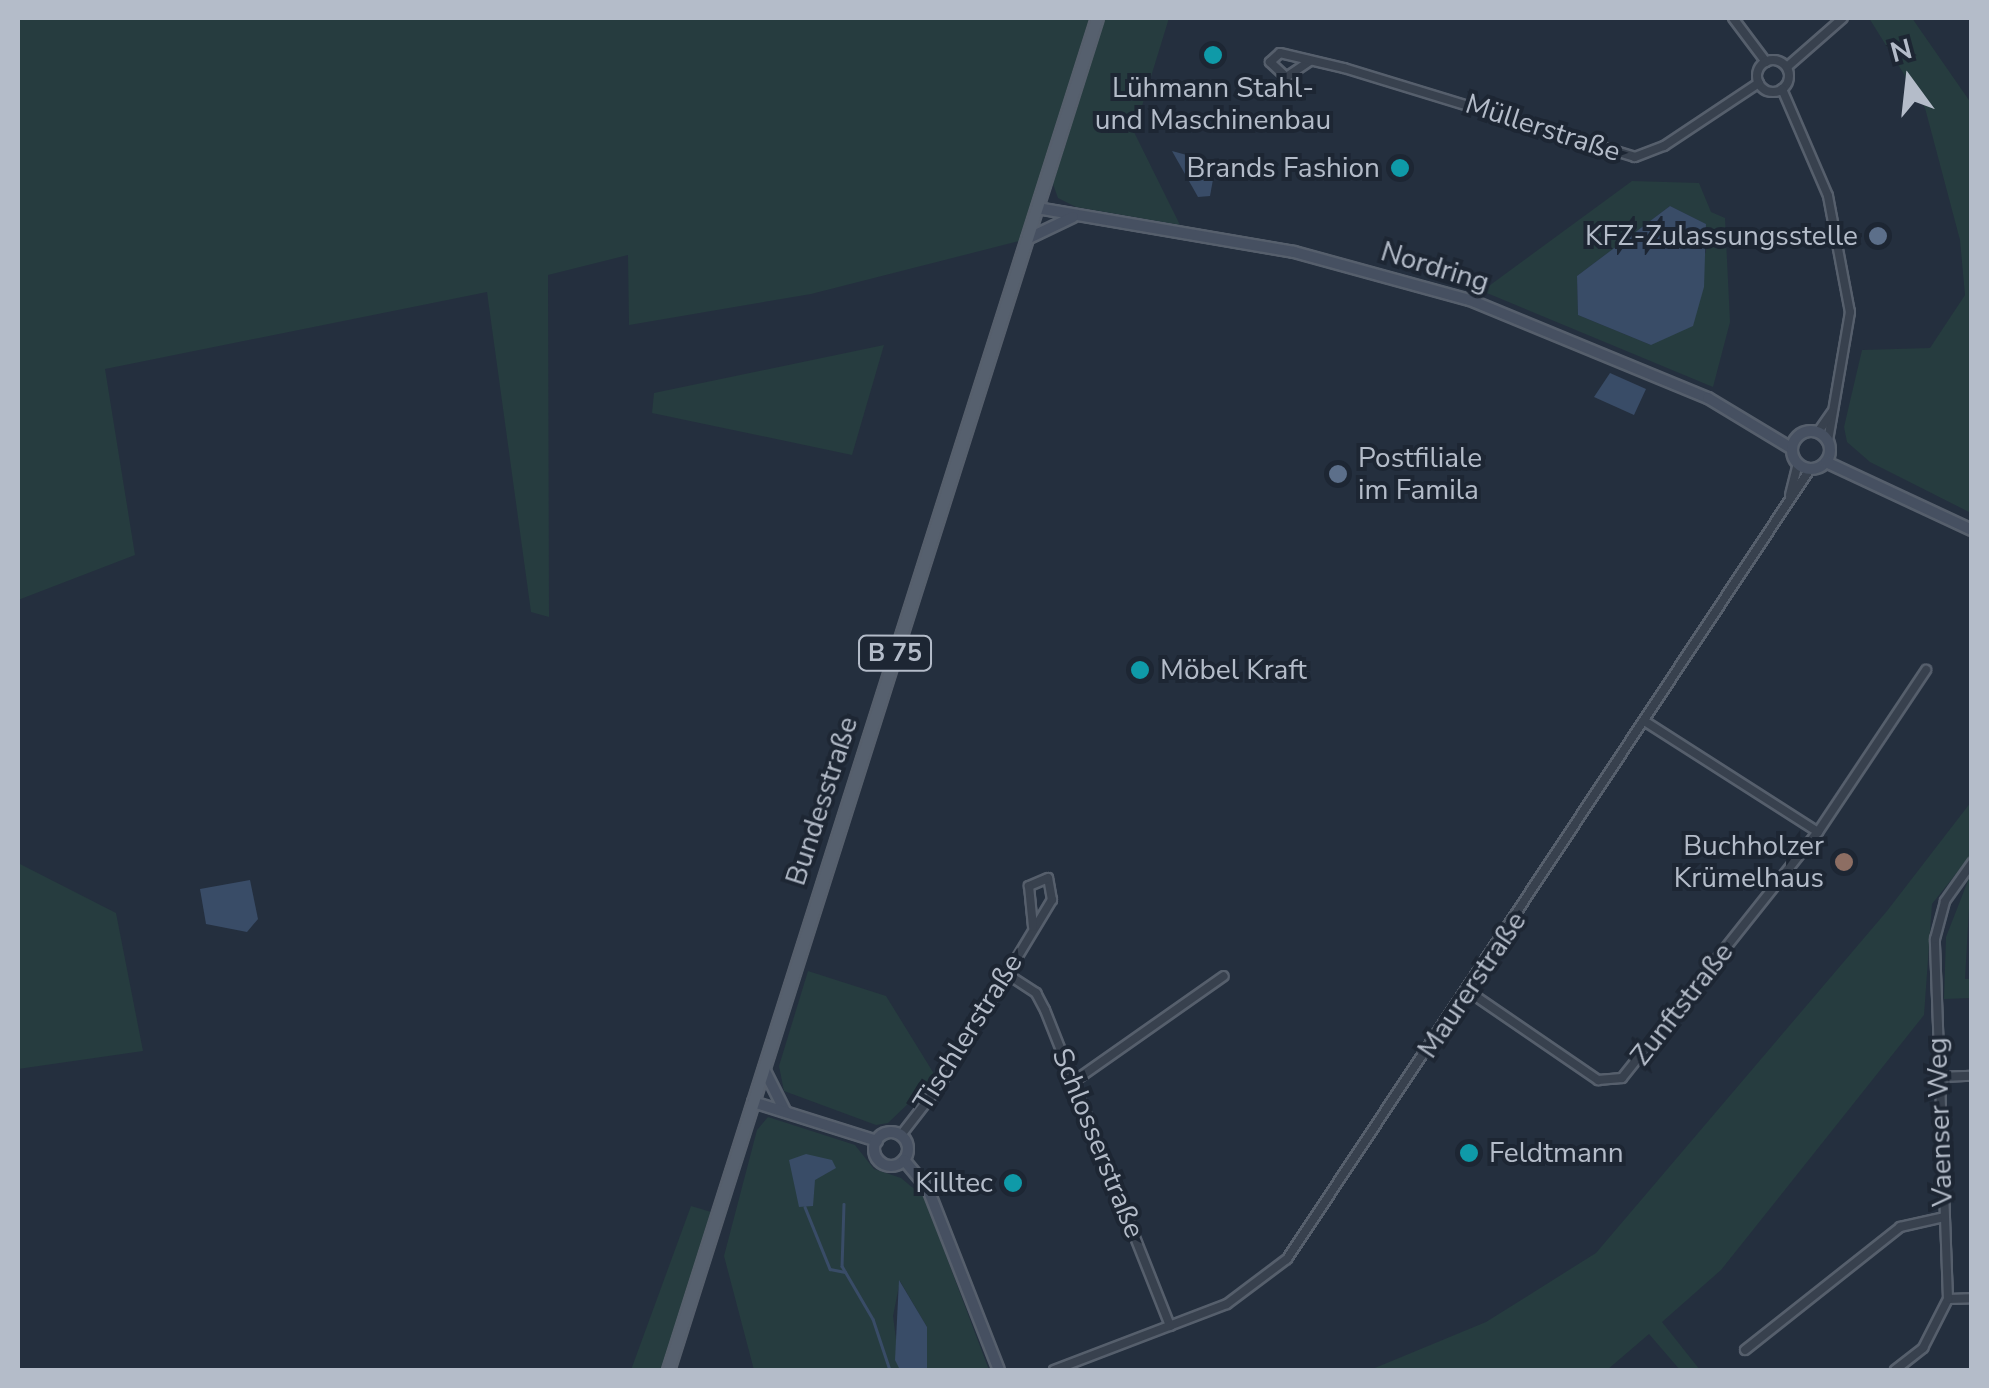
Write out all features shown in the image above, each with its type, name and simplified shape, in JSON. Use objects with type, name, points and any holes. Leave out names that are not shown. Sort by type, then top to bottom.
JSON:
[{"type":"main road","name":"Bundesstraße","points":[[668,1370],[1096,18]]},
{"type":"street","points":[[1733,18],[1766,62],[1787,67]]},
{"type":"street","points":[[1799,434],[1792,448],[1798,464],[1810,470],[1828,452],[1850,312],[1838,230],[1813,152],[1782,89],[1787,67],[1843,18]]},
{"type":"street","name":"Müllerstraße","points":[[1310,61],[1286,77],[1270,62],[1280,53],[1491,109],[1635,158],[1664,146],[1759,84]]},
{"type":"street","points":[[1766,62],[1759,84],[1769,92],[1782,89]]},
{"type":"street","name":"Nordring","points":[[1038,202],[1074,216],[1268,247],[1445,292],[1762,426],[1799,434],[1818,432]]},
{"type":"street","points":[[1027,239],[1074,216]]},
{"type":"street","points":[[1834,408],[1818,432],[1828,452],[1856,473],[1972,532]]},
{"type":"street","name":"Nordring","points":[[1762,426],[1792,448]]},
{"type":"street","name":"Maurerstraße","points":[[1789,500],[1798,464]]},
{"type":"street","name":"Maurerstraße","points":[[1060,1370],[1242,1296],[1287,1259],[1810,470]]},
{"type":"street","name":"Zunftstraße","points":[[1468,991],[1598,1080],[1622,1078],[1818,832],[1926,670]]},
{"type":"street","points":[[1646,722],[1818,832]]},
{"type":"street","name":"Vaenser Weg","points":[[1895,1370],[1923,1348],[1948,1299],[1935,939],[1946,900],[1972,863]]},
{"type":"street","name":"Tischlerstraße","points":[[901,1136],[1007,974],[1054,894],[1048,878],[1028,886],[1032,927]]},
{"type":"street","name":"Schlosserstraße","points":[[1007,974],[1036,993],[1170,1326]]},
{"type":"street","points":[[1074,1082],[1224,976]]},
{"type":"street","points":[[764,1068],[785,1112]]},
{"type":"street","points":[[1939,1077],[1972,1076]]},
{"type":"street","points":[[753,1102],[876,1141]]},
{"type":"street","points":[[876,1141],[888,1133],[901,1136],[908,1147],[904,1160]]},
{"type":"street","points":[[876,1141],[882,1163],[904,1160]]},
{"type":"street","points":[[904,1160],[933,1200],[999,1370]]},
{"type":"street","points":[[1745,1350],[1900,1227],[1944,1217]]},
{"type":"street","points":[[1948,1299],[1972,1298]]},
{"type":"green space","points":[[18,18],[1097,18],[1027,239],[811,294],[629,325],[628,255],[548,275],[549,617],[531,612],[487,292],[105,369],[135,555],[18,600]]},
{"type":"green space","points":[[1105,18],[1169,18],[1134,132],[1180,225],[1076,207],[1058,198],[1053,184]]},
{"type":"green space","points":[[1869,18],[1912,18],[1971,103],[1971,513],[1870,462],[1847,442],[1844,427],[1862,350],[1930,348],[1965,295],[1960,240],[1925,108]]},
{"type":"green space","points":[[1632,181],[1699,183],[1711,212],[1725,218],[1730,322],[1713,387],[1482,291]],"holes":[[[1670,206],[1706,224],[1706,252],[1651,345],[1578,315],[1577,276]]]},
{"type":"green space","points":[[884,345],[852,455],[652,413],[654,393]]},
{"type":"green space","points":[[1971,802],[1971,855],[1932,904],[1924,1015],[1721,1270],[1662,1322],[1700,1370],[1680,1370],[1649,1334],[1607,1370],[1370,1370],[1486,1322],[1596,1253],[1887,911]]},
{"type":"green space","points":[[18,863],[116,913],[143,1051],[18,1069]]},
{"type":"green space","points":[[1971,873],[1965,979],[1971,979],[1971,998],[1944,999],[1946,937]]},
{"type":"green space","points":[[808,971],[886,996],[936,1077],[888,1123],[876,1125],[784,1091],[779,1066]]},
{"type":"green space","points":[[768,1117],[855,1145],[874,1169],[901,1178],[924,1197],[989,1370],[927,1370],[927,1327],[900,1281],[893,1316],[900,1370],[754,1370],[724,1256],[757,1130]]},
{"type":"green space","points":[[691,1206],[718,1214],[668,1370],[631,1370]]},
{"type":"water","points":[[1172,151],[1216,163],[1210,196],[1198,197]]},
{"type":"water","points":[[1670,206],[1706,224],[1704,287],[1693,326],[1651,345],[1578,315],[1577,276]]},
{"type":"water","points":[[1610,373],[1646,389],[1634,415],[1594,397]]},
{"type":"water","points":[[250,880],[258,919],[247,932],[206,924],[200,889]]},
{"type":"water","points":[[806,1154],[832,1160],[836,1168],[815,1180],[813,1206],[799,1207],[789,1160]]},
{"type":"water","points":[[899,1280],[927,1327],[927,1370],[900,1370],[895,1360]]},
{"type":"waterway","points":[[844,1204],[842,1266],[873,1319],[890,1370]]},
{"type":"waterway","points":[[805,1207],[830,1269],[845,1272]]},
{"type":"place","name":"Lühmann Stahl- und Maschinenbau","points":[[1213,55]]},
{"type":"place","name":"Brands Fashion","points":[[1400,168]]},
{"type":"place","name":"KFZ-Zulassungsstelle","points":[[1878,236]]},
{"type":"place","name":"Postfiliale im Famila","points":[[1338,474]]},
{"type":"place","name":"Möbel Kraft","points":[[1140,670]]},
{"type":"place","name":"Buchholzer Krümelhaus","points":[[1844,862]]},
{"type":"place","name":"Feldtmann","points":[[1469,1153]]},
{"type":"place","name":"Killtec","points":[[1013,1183]]}]
